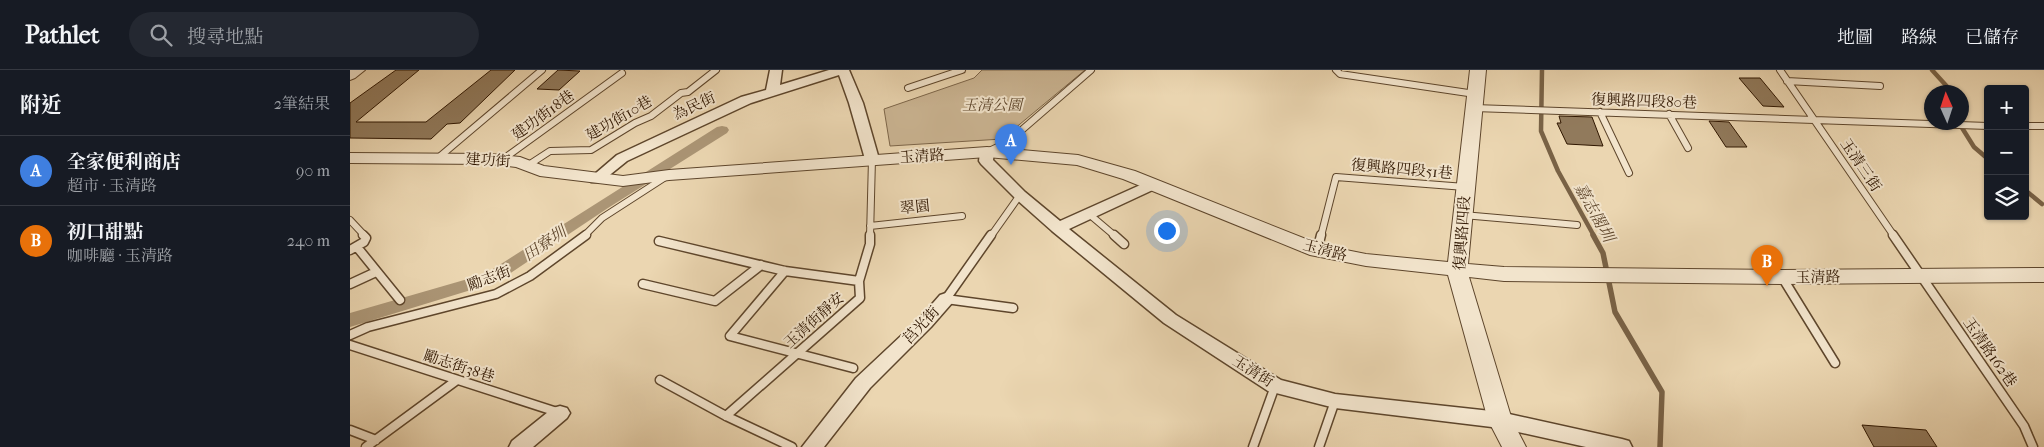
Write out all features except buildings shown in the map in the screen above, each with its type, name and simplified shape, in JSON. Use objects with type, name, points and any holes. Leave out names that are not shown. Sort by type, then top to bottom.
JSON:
[{"type":"street","points":[[350,75],[357,70]]},
{"type":"street","points":[[772,92],[776,70]]},
{"type":"street","points":[[842,70],[856,103],[872,159]]},
{"type":"street","name":"為民街","points":[[596,179],[622,158],[746,100],[842,70]]},
{"type":"street","name":"復興路四段","points":[[1478,70],[1457,271],[1500,420],[1514,447]]},
{"type":"street","name":"玉清路","points":[[623,181],[668,175],[987,152],[1078,160],[1129,174],[1317,251],[1366,260],[1457,271],[1504,274],[1782,277],[2044,275]]},
{"type":"street","name":"玉清街","points":[[987,152],[986,161],[1020,195],[1058,228],[1170,319],[1275,386],[1335,401],[1500,420],[1622,447]]},
{"type":"street","name":"建功街","points":[[350,158],[502,160],[520,162],[540,172],[623,181]]},
{"type":"street","points":[[1058,228],[1152,185]]},
{"type":"street","name":"莒光街","points":[[812,447],[863,383],[925,324],[946,299]]},
{"type":"street","points":[[519,447],[560,413]]},
{"type":"lane","points":[[438,158],[542,70]]},
{"type":"lane","name":"建功街10巷","points":[[527,166],[550,151],[591,150],[635,123],[651,116],[681,93],[688,92],[716,70]]},
{"type":"lane","points":[[908,88],[962,70]]},
{"type":"lane","points":[[987,152],[1008,142],[1091,70]]},
{"type":"lane","name":"復興路四段80巷","points":[[1336,70],[1340,74],[1474,101],[1600,112],[1984,126]]},
{"type":"lane","name":"玉清三街","points":[[1780,70],[1920,276]]},
{"type":"lane","name":"建功街18巷","points":[[502,160],[622,74]]},
{"type":"lane","points":[[1787,81],[1880,86]]},
{"type":"lane","points":[[1600,112],[1629,173]]},
{"type":"lane","points":[[1669,114],[1688,148]]},
{"type":"lane","points":[[2029,126],[2044,126]]},
{"type":"lane","name":"玉清街靜安","points":[[726,416],[860,298],[859,281],[870,244],[872,159]]},
{"type":"lane","name":"勵志街","points":[[350,335],[368,327],[496,294],[530,276],[585,236],[602,218],[668,175]]},
{"type":"lane","name":"復興路四段51巷","points":[[1317,251],[1336,177],[1465,187]]},
{"type":"lane","name":"莒光街","points":[[946,299],[1020,195]]},
{"type":"lane","points":[[1089,214],[1124,244]]},
{"type":"lane","points":[[1463,215],[1577,226]]},
{"type":"lane","name":"翠園","points":[[870,226],[962,216]]},
{"type":"lane","points":[[350,220],[366,238],[364,242],[353,248],[400,300]]},
{"type":"lane","points":[[659,241],[785,271],[859,281]]},
{"type":"lane","points":[[643,284],[715,301],[761,265]]},
{"type":"lane","points":[[785,271],[730,336],[799,352],[853,368]]},
{"type":"lane","points":[[350,284],[376,272]]},
{"type":"lane","name":"玉清路162巷","points":[[1920,276],[2024,426],[2033,447]]},
{"type":"lane","points":[[1782,277],[1835,362]]},
{"type":"lane","points":[[946,299],[1013,308]]},
{"type":"lane","name":"勵志街38巷","points":[[350,345],[560,413]]},
{"type":"lane","points":[[366,447],[457,380]]},
{"type":"lane","points":[[660,380],[726,416],[792,447]]},
{"type":"lane","points":[[1252,447],[1275,386]]},
{"type":"lane","points":[[1318,447],[1335,401]]},
{"type":"lane","points":[[350,430],[376,440]]},
{"type":"green space","name":"玉清公園","points":[[982,70],[1085,70],[1002,139],[890,146],[884,109],[974,78]]},
{"type":"waterway","name":"嘉志閣圳","points":[[1542,70],[1541,131],[1558,171],[1594,236]]},
{"type":"waterway","points":[[1932,70],[1946,85]]},
{"type":"waterway","name":"田寮圳","points":[[350,320],[491,278],[602,205],[722,130]]},
{"type":"waterway","points":[[1963,130],[1974,147],[1984,156]]},
{"type":"waterway","points":[[2029,193],[2042,204]]},
{"type":"waterway","name":"嘉志閣圳","points":[[1593,235],[1603,253],[1615,312],[1662,392],[1660,447]]},
{"type":"place","name":"全家便利商店","points":[[1011,165]]},
{"type":"place","name":"初口甜點","points":[[1767,286]]}]
